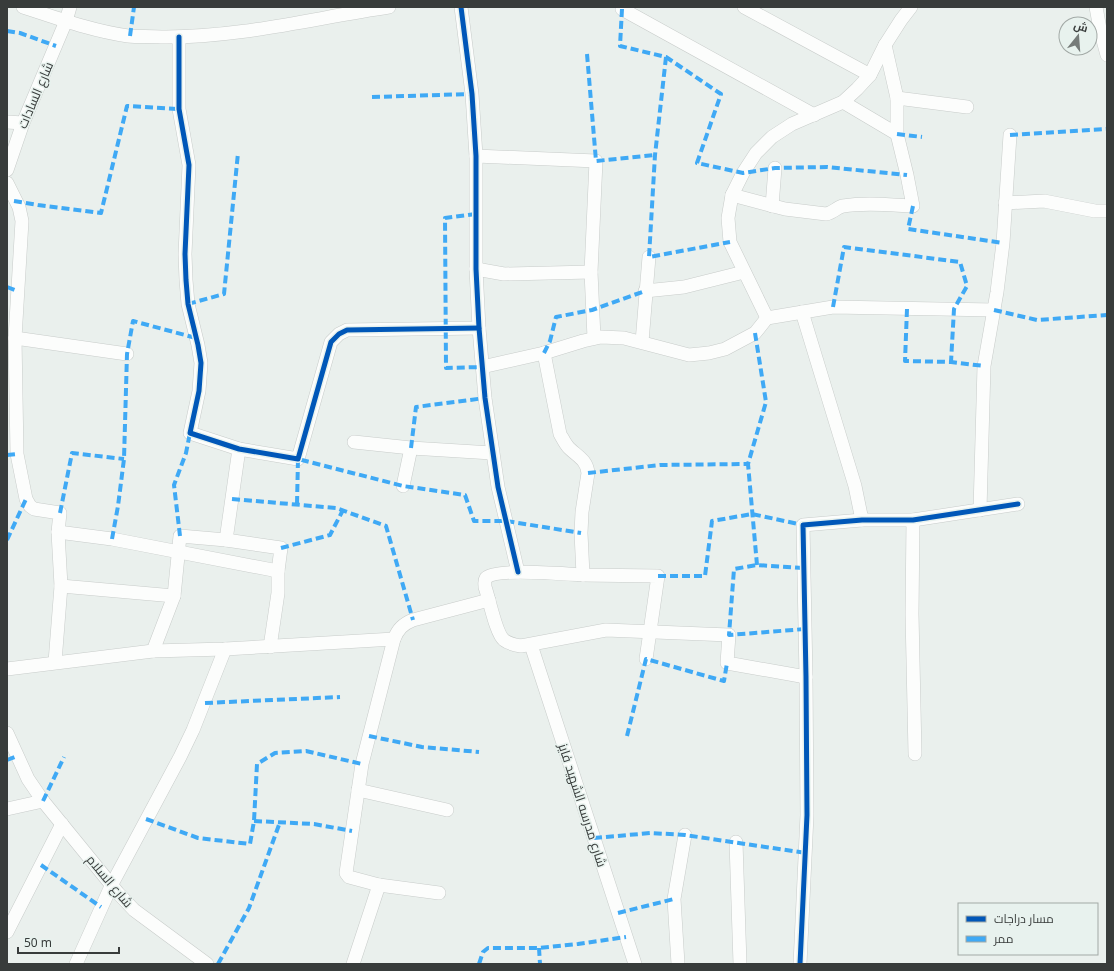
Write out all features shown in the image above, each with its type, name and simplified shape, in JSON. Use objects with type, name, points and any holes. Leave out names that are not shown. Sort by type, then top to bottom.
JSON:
[{"type":"street","points":[[23,7],[101,31],[130,36],[179,37],[224,34],[355,9],[389,7]]},
{"type":"street","name":"شارع السادات","points":[[7,170],[23,123],[66,21],[70,7]]},
{"type":"street","points":[[462,7],[472,94],[476,156],[476,269],[482,367],[492,453],[518,572]]},
{"type":"street","points":[[623,7],[622,9],[814,115]]},
{"type":"street","points":[[744,7],[870,75]]},
{"type":"street","points":[[767,318],[730,242],[728,218],[732,195],[743,173],[756,153],[772,136],[792,124],[843,102],[857,89],[870,75],[885,45],[911,7]]},
{"type":"street","points":[[1096,7],[1107,55]]},
{"type":"street","points":[[179,37],[179,109],[189,165],[185,254],[186,280],[188,304],[201,363],[198,391],[190,433],[239,449],[298,459],[331,342],[339,334],[347,330],[479,328]]},
{"type":"street","points":[[732,195],[772,206],[828,214],[841,206],[860,204],[913,206],[897,134],[897,98],[885,45]]},
{"type":"street","points":[[897,98],[967,107]]},
{"type":"street","points":[[843,102],[897,134]]},
{"type":"street","points":[[7,122],[23,123]]},
{"type":"street","points":[[980,510],[984,366],[997,292],[1003,243],[1010,135]]},
{"type":"street","points":[[476,156],[596,161],[591,272],[594,338]]},
{"type":"street","points":[[772,206],[775,168]]},
{"type":"street","points":[[7,183],[14,201],[19,207],[22,221],[15,338],[18,461],[28,502],[34,509],[60,513],[58,532],[61,586],[55,662]]},
{"type":"street","points":[[1005,203],[1044,202],[1095,211],[1107,211]]},
{"type":"street","points":[[642,342],[649,257]]},
{"type":"street","points":[[476,269],[504,274],[591,272]]},
{"type":"street","points":[[645,291],[684,287],[744,272]]},
{"type":"street","points":[[482,367],[544,354],[594,338],[624,338],[689,355],[709,354],[725,349],[755,333],[767,318],[833,307],[994,310]]},
{"type":"street","points":[[802,312],[855,486],[862,520]]},
{"type":"street","points":[[15,338],[127,354]]},
{"type":"street","points":[[544,354],[560,434],[566,444],[581,458],[587,467],[588,473],[581,519],[583,575]]},
{"type":"street","points":[[354,442],[411,448],[492,453]]},
{"type":"street","points":[[404,486],[411,448]]},
{"type":"street","points":[[226,540],[239,449]]},
{"type":"street","points":[[800,964],[807,815],[806,677],[802,524],[862,520],[913,520],[1018,504]]},
{"type":"street","points":[[913,520],[912,614],[915,754]]},
{"type":"street","points":[[58,532],[112,539],[278,571]]},
{"type":"street","points":[[153,651],[174,596],[180,536],[226,540],[281,548],[278,571],[278,593],[270,647]]},
{"type":"street","points":[[646,659],[650,632],[658,576],[518,572],[491,575],[484,582],[498,631],[503,640],[512,645],[531,645],[606,630],[650,632],[729,635],[727,663],[806,677]]},
{"type":"street","points":[[61,586],[174,596]]},
{"type":"street","points":[[439,893],[379,885],[349,877],[346,873],[362,764],[394,639],[398,631],[404,624],[413,620],[489,600]]},
{"type":"street","points":[[7,669],[153,651],[225,650],[394,639]]},
{"type":"street","name":"شارع مدرسه الشهيد فايز","points":[[531,645],[635,964]]},
{"type":"street","points":[[76,964],[112,884],[193,730],[225,650]]},
{"type":"street","name":"شارع السلام","points":[[7,734],[28,779],[43,801],[112,884],[118,894],[134,910],[207,964]]},
{"type":"street","points":[[358,790],[447,810]]},
{"type":"street","points":[[7,809],[43,801]]},
{"type":"street","points":[[7,932],[62,824]]},
{"type":"street","points":[[678,964],[674,899],[684,835]]},
{"type":"street","points":[[736,842],[740,964]]},
{"type":"street","points":[[353,964],[379,885]]},
{"type":"marked path","points":[[130,36],[134,7]]},
{"type":"marked path","points":[[622,9],[620,46],[666,57],[721,94],[697,163],[743,173],[775,168],[827,167],[907,175]]},
{"type":"marked path","points":[[7,31],[20,33],[56,46]]},
{"type":"marked path","points":[[587,54],[596,161],[655,155]]},
{"type":"marked path","points":[[666,57],[655,155],[649,257],[730,242]]},
{"type":"marked path","points":[[372,97],[472,94]]},
{"type":"marked path","points":[[14,201],[101,213],[127,106],[179,109]]},
{"type":"marked path","points":[[1010,135],[1107,129]]},
{"type":"marked path","points":[[897,134],[922,137]]},
{"type":"marked path","points":[[188,304],[224,294],[238,153]]},
{"type":"marked path","points":[[913,206],[908,229],[1003,243]]},
{"type":"marked path","points":[[476,214],[445,218],[446,368],[482,367]]},
{"type":"marked path","points":[[833,307],[844,247],[960,262],[967,286],[954,309],[951,362]]},
{"type":"marked path","points":[[7,287],[17,291]]},
{"type":"marked path","points":[[544,353],[550,341],[556,317],[592,310],[645,291]]},
{"type":"marked path","points":[[907,309],[905,361],[951,362],[984,366]]},
{"type":"marked path","points":[[994,310],[1037,320],[1107,315]]},
{"type":"marked path","points":[[112,539],[124,459],[127,354],[133,321],[196,338]]},
{"type":"marked path","points":[[755,333],[766,402],[748,464],[757,565]]},
{"type":"marked path","points":[[411,448],[416,407],[485,398]]},
{"type":"marked path","points":[[180,536],[174,485],[186,453],[190,433]]},
{"type":"marked path","points":[[60,513],[72,453],[124,459]]},
{"type":"marked path","points":[[7,455],[17,454]]},
{"type":"marked path","points":[[297,504],[298,459],[403,486],[465,495],[474,521],[506,521],[581,533]]},
{"type":"marked path","points":[[588,473],[660,465],[748,464]]},
{"type":"marked path","points":[[7,540],[26,499]]},
{"type":"marked path","points":[[232,499],[336,508],[386,526],[413,620]]},
{"type":"marked path","points":[[281,548],[330,535],[343,510]]},
{"type":"marked path","points":[[658,576],[705,576],[712,521],[752,514],[803,525]]},
{"type":"marked path","points":[[803,568],[757,565],[734,569],[729,635],[805,629]]},
{"type":"marked path","points":[[627,736],[646,659],[724,681],[727,663]]},
{"type":"marked path","points":[[205,703],[340,697]]},
{"type":"marked path","points":[[369,736],[422,747],[479,752]]},
{"type":"marked path","points":[[146,819],[198,838],[250,844],[254,821],[257,764],[275,753],[306,751],[362,764]]},
{"type":"marked path","points":[[7,760],[17,756]]},
{"type":"marked path","points":[[43,801],[64,757]]},
{"type":"marked path","points":[[254,821],[314,824],[352,831]]},
{"type":"marked path","points":[[218,964],[249,908],[280,822]]},
{"type":"marked path","points":[[594,838],[651,833],[685,835],[806,853]]},
{"type":"marked path","points":[[41,865],[101,907]]},
{"type":"marked path","points":[[618,913],[674,899]]},
{"type":"marked path","points":[[479,964],[483,952],[488,948],[539,948],[626,937]]},
{"type":"marked path","points":[[539,948],[540,964]]},
{"type":"cycle path","points":[[461,7],[472,94],[476,156],[476,269],[485,398],[498,487],[518,572]]},
{"type":"cycle path","points":[[179,37],[179,109],[189,165],[185,254],[186,280],[188,304],[201,363],[199,391],[190,433],[239,449],[298,459],[331,342],[339,334],[347,330],[479,328]]},
{"type":"cycle path","points":[[800,964],[807,815],[803,525],[862,520],[913,520],[1018,504]]}]
